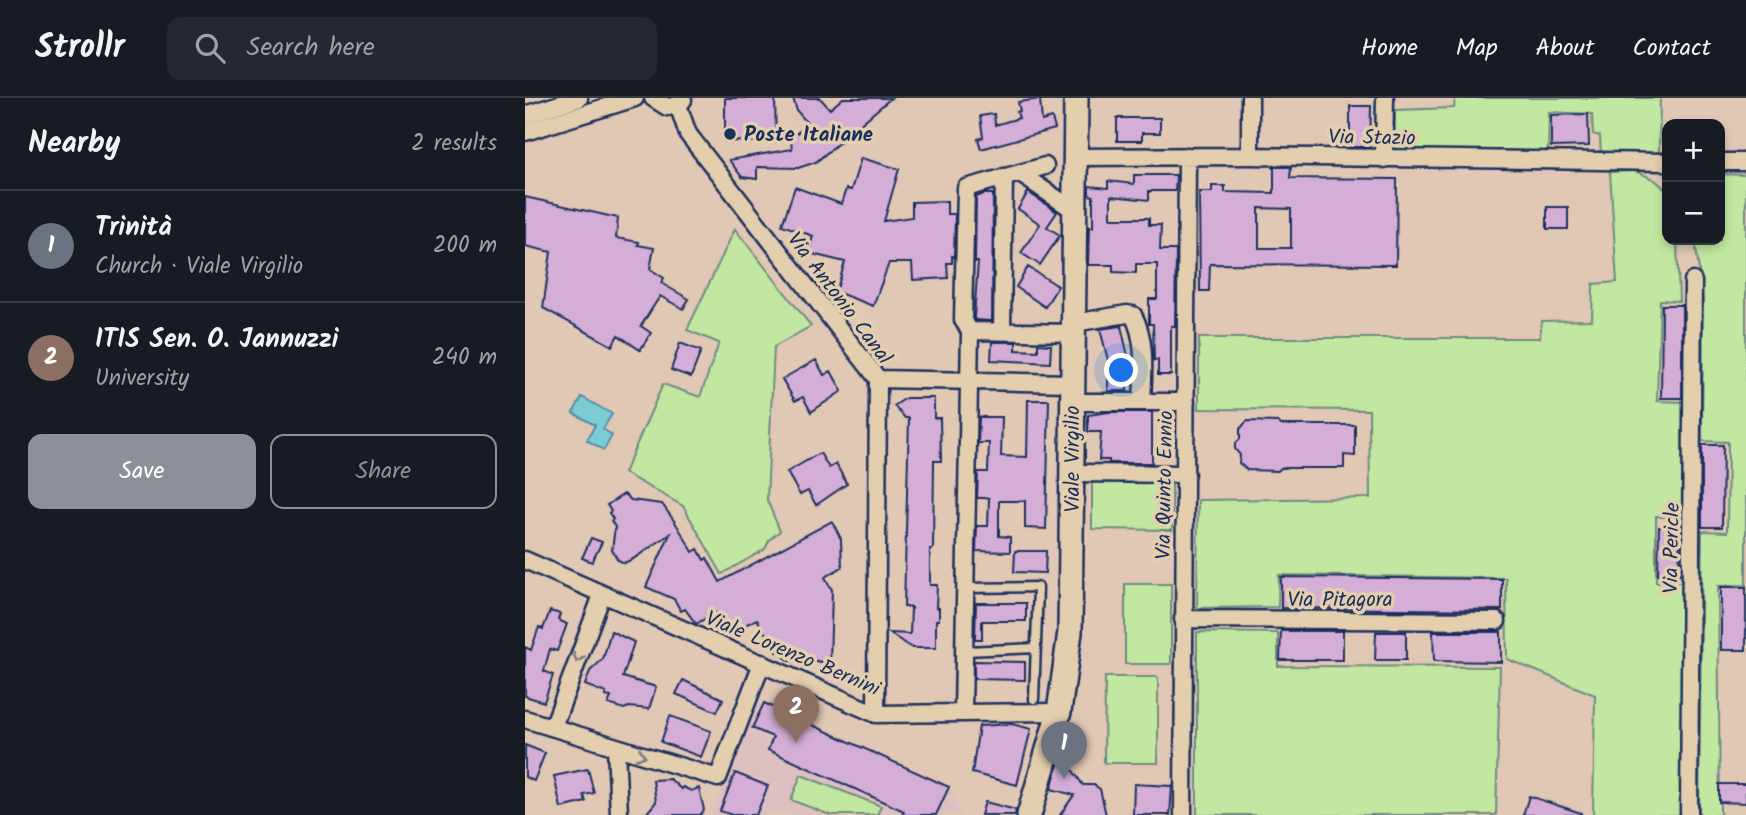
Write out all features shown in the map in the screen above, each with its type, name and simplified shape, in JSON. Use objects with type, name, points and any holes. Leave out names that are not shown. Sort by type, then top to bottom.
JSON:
[{"type":"street","points":[[525,115],[579,98]]},
{"type":"street","points":[[525,132],[635,98]]},
{"type":"street","points":[[653,98],[667,107],[681,101]]},
{"type":"street","name":"Viale Virgilio","points":[[1029,815],[1059,712],[1070,632],[1076,98]]},
{"type":"street","points":[[1249,156],[1250,98]]},
{"type":"street","points":[[1384,159],[1385,98]]},
{"type":"street","name":"Via Antonio Canal","points":[[681,101],[688,134],[878,379],[876,714]]},
{"type":"street","name":"Via Quinto Ennio","points":[[1183,815],[1187,156]]},
{"type":"street","name":"Via Stazio","points":[[1076,157],[1249,156],[1662,162]]},
{"type":"street","points":[[1725,162],[1746,162]]},
{"type":"street","points":[[963,712],[970,331],[963,320],[966,188],[1045,166]]},
{"type":"street","points":[[1012,175],[1075,211]]},
{"type":"street","points":[[1002,331],[1012,175]]},
{"type":"street","name":"Via Pericle","points":[[1689,815],[1693,281]]},
{"type":"street","points":[[970,331],[1074,328],[1127,314],[1133,315],[1137,322],[1143,362],[1142,402]]},
{"type":"street","points":[[878,379],[969,381],[1142,402],[1186,402]]},
{"type":"street","points":[[1073,473],[1186,474]]},
{"type":"street","name":"Viale Lorenzo Bernini","points":[[525,560],[876,714],[1059,712]]},
{"type":"street","points":[[553,727],[602,595]]},
{"type":"street","name":"Via Pitagora","points":[[1183,619],[1497,621]]},
{"type":"street","points":[[525,719],[718,778],[762,663]]},
{"type":"street","points":[[616,747],[619,815]]},
{"type":"lane","points":[[966,588],[1038,587],[1034,699]]},
{"type":"lane","points":[[964,650],[1036,648]]},
{"type":"shaded area","points":[[756,699],[949,787],[961,815],[712,815]]},
{"type":"green space","points":[[1455,98],[1660,98],[1659,154],[1601,156],[1600,136],[1593,134],[1592,114],[1549,112],[1548,153],[1395,153],[1395,110],[1454,108]]},
{"type":"green space","points":[[1635,171],[1662,187],[1662,245],[1677,245],[1679,301],[1660,300],[1657,401],[1685,402],[1683,520],[1656,516],[1656,582],[1685,582],[1682,815],[1593,815],[1595,695],[1507,659],[1506,578],[1279,575],[1278,607],[1197,608],[1198,500],[1370,498],[1369,410],[1199,409],[1199,338],[1540,338],[1542,321],[1592,320],[1593,284],[1617,282],[1610,172]]},
{"type":"green space","points":[[1725,174],[1746,175],[1746,585],[1718,586],[1720,815],[1699,815],[1702,531],[1727,532],[1728,442],[1702,441],[1703,301],[1696,245],[1725,245]]},
{"type":"green space","points":[[735,229],[811,326],[774,347],[767,500],[780,531],[770,539],[765,549],[722,574],[683,506],[624,473],[663,384],[700,397],[719,343],[687,330]]},
{"type":"green space","points":[[1092,482],[1172,483],[1172,530],[1092,529]]},
{"type":"green space","points":[[1125,584],[1171,584],[1171,664],[1125,664]]},
{"type":"green space","points":[[1197,632],[1278,633],[1278,666],[1500,667],[1496,815],[1197,815]]},
{"type":"green space","points":[[1105,677],[1158,677],[1158,763],[1104,763]]},
{"type":"green space","points":[[801,775],[881,806],[877,815],[830,815],[791,800]]},
{"type":"water","points":[[582,397],[612,414],[603,429],[612,435],[604,450],[587,440],[595,425],[573,413]]},
{"type":"building","points":[[725,98],[775,98],[776,142],[725,141]]},
{"type":"building","points":[[793,98],[820,98],[830,109],[843,98],[891,98],[816,162],[798,168],[757,167],[757,179],[742,177],[729,160],[792,149],[790,133],[797,133],[808,124],[797,111]]},
{"type":"building","points":[[1040,99],[1042,121],[1052,118],[1055,129],[981,149],[978,139],[983,137],[980,116],[994,114],[995,125],[1019,118],[1018,102]]},
{"type":"building","points":[[1350,106],[1371,106],[1370,147],[1350,147]]},
{"type":"building","points":[[1588,114],[1589,146],[1551,147],[1551,115]]},
{"type":"building","points":[[1117,118],[1160,118],[1160,133],[1142,133],[1142,141],[1117,141]]},
{"type":"building","points":[[861,158],[899,169],[884,221],[912,217],[912,202],[947,201],[947,214],[955,214],[954,257],[952,256],[952,263],[947,263],[948,278],[913,280],[912,263],[889,263],[873,306],[836,292],[845,262],[808,253],[813,236],[782,225],[795,187],[841,204],[846,189],[851,190]]},
{"type":"building","points":[[1274,167],[1291,167],[1290,178],[1397,179],[1396,265],[1210,264],[1209,291],[1200,291],[1199,192],[1212,192],[1212,186],[1225,186],[1225,192],[1274,193]],"holes":[[[1259,208],[1291,209],[1291,248],[1259,248]]]},
{"type":"building","points":[[1134,175],[1176,175],[1175,191],[1149,191],[1149,200],[1111,196],[1111,218],[1149,218],[1149,225],[1161,225],[1160,250],[1176,250],[1171,375],[1158,375],[1158,360],[1154,360],[1153,324],[1149,324],[1149,299],[1157,299],[1157,264],[1136,264],[1136,273],[1113,272],[1113,265],[1088,265],[1089,227],[1093,227],[1093,196],[1089,195],[1089,186],[1108,188],[1108,181],[1134,184]]},
{"type":"building","points":[[1028,192],[1057,212],[1047,227],[1060,235],[1040,265],[1021,253],[1040,224],[1018,209]]},
{"type":"building","points":[[993,194],[992,321],[975,320],[974,317],[978,262],[975,262],[976,197]]},
{"type":"building","points":[[525,197],[618,218],[616,238],[654,248],[650,269],[664,278],[661,283],[689,299],[683,309],[660,296],[641,326],[651,333],[640,350],[618,335],[612,346],[543,308],[551,252],[525,246]]},
{"type":"building","points":[[1547,207],[1568,207],[1568,229],[1547,229]]},
{"type":"building","points":[[1028,267],[1058,286],[1045,307],[1016,287]]},
{"type":"building","points":[[1662,305],[1682,305],[1682,398],[1661,398]]},
{"type":"building","points":[[1121,326],[1128,356],[1127,391],[1108,391],[1108,360],[1100,329]]},
{"type":"building","points":[[992,342],[1016,342],[1016,350],[1038,351],[1038,344],[1051,345],[1050,363],[991,360]]},
{"type":"building","points":[[680,343],[701,351],[691,377],[671,370]]},
{"type":"building","points":[[816,360],[824,375],[831,371],[842,391],[811,412],[803,397],[795,401],[782,379]]},
{"type":"building","points":[[906,398],[934,398],[934,418],[940,418],[941,461],[934,461],[933,549],[930,549],[930,585],[937,585],[936,608],[939,608],[936,648],[912,648],[889,633],[910,634],[911,607],[904,607],[909,418],[905,418],[894,406]]},
{"type":"building","points":[[1028,400],[1049,400],[1046,529],[1025,528],[1025,501],[999,501],[999,536],[1010,537],[1010,552],[976,551],[977,526],[988,526],[989,498],[977,498],[978,472],[988,472],[989,443],[978,443],[979,417],[1002,417],[1001,456],[1027,457]]},
{"type":"building","points":[[1152,412],[1152,463],[1109,463],[1109,460],[1099,460],[1101,432],[1088,432],[1088,415]]},
{"type":"building","points":[[1247,421],[1278,422],[1281,425],[1355,425],[1355,456],[1344,455],[1344,468],[1247,470],[1239,463],[1240,455],[1235,444],[1240,439],[1240,429]]},
{"type":"building","points":[[1702,445],[1723,445],[1722,527],[1702,527]]},
{"type":"building","points":[[820,453],[829,468],[836,464],[847,484],[816,505],[808,491],[800,495],[787,472]]},
{"type":"building","points":[[624,494],[631,500],[662,504],[693,552],[698,549],[704,560],[707,558],[720,582],[832,521],[841,539],[842,567],[825,577],[832,590],[830,664],[803,655],[789,661],[779,651],[776,652],[757,619],[739,628],[720,624],[715,613],[696,624],[685,609],[681,611],[674,599],[646,587],[670,534],[633,559],[624,563],[618,560],[612,550],[615,527],[607,505]]},
{"type":"building","points":[[1659,527],[1680,527],[1679,575],[1658,575]]},
{"type":"building","points":[[591,538],[602,542],[592,562],[582,558]]},
{"type":"building","points":[[1015,551],[1046,551],[1045,573],[1014,572]]},
{"type":"building","points":[[1281,577],[1502,579],[1502,610],[1281,608]]},
{"type":"building","points":[[1721,587],[1746,587],[1746,650],[1721,650]]},
{"type":"building","points":[[976,603],[1026,603],[1026,621],[982,621],[982,639],[975,639]]},
{"type":"building","points":[[550,611],[560,614],[558,620],[567,624],[557,651],[550,649],[544,671],[553,675],[544,702],[525,696],[525,647],[531,650],[539,627],[543,629]]},
{"type":"building","points":[[611,631],[634,642],[623,677],[656,687],[649,709],[624,709],[608,704],[611,697],[585,685],[590,671],[603,659]]},
{"type":"building","points":[[1281,631],[1343,631],[1343,660],[1280,660]]},
{"type":"building","points":[[1376,632],[1406,632],[1406,660],[1375,660]]},
{"type":"building","points":[[1433,632],[1501,632],[1501,662],[1434,661]]},
{"type":"building","points":[[974,661],[1025,662],[1025,680],[974,679]]},
{"type":"building","points":[[683,680],[723,699],[717,712],[676,694]]},
{"type":"building","points":[[764,703],[949,787],[936,815],[902,815],[904,811],[768,750],[773,737],[752,728]]},
{"type":"building","points":[[670,716],[711,731],[701,757],[661,742]]},
{"type":"building","points":[[1012,724],[1031,729],[1017,785],[972,773],[979,726]]},
{"type":"building","points":[[1067,736],[1082,740],[1078,755],[1062,751]]},
{"type":"building","points":[[525,745],[545,753],[534,781],[525,777]]},
{"type":"building","points":[[1061,754],[1083,785],[1094,785],[1100,789],[1106,815],[1060,815],[1074,795],[1051,789]]},
{"type":"building","points":[[588,769],[594,793],[584,795],[586,802],[561,808],[554,776]]},
{"type":"building","points":[[735,773],[768,786],[756,815],[732,815],[720,811]]},
{"type":"building","points":[[670,779],[681,789],[683,787],[691,791],[699,788],[704,810],[700,815],[645,815],[656,802],[653,780]]},
{"type":"building","points":[[1134,784],[1172,786],[1170,815],[1133,815]]},
{"type":"building","points":[[1719,784],[1746,784],[1746,803],[1719,802]]},
{"type":"building","points":[[1529,796],[1581,813],[1581,815],[1523,815]]},
{"type":"building","points":[[985,802],[1016,810],[1015,815],[981,815]]},
{"type":"place","name":"Poste Italiane","points":[[730,134]]},
{"type":"place","name":"ITIS Sen. O. Jannuzzi","points":[[796,743]]},
{"type":"place","name":"Trinità","points":[[1064,779]]}]
